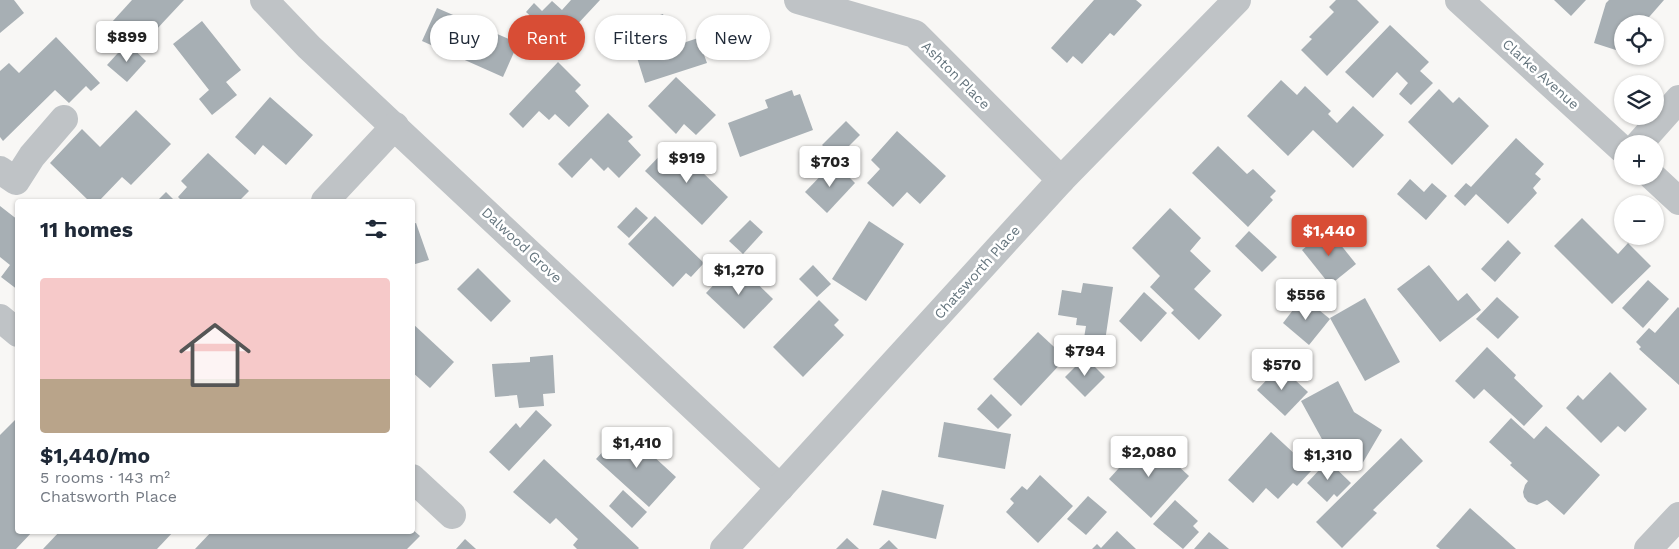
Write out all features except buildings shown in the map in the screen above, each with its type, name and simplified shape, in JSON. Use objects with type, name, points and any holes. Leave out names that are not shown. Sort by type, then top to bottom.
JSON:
[{"type":"street","name":"Dalwood Grove","points":[[264,0],[309,47],[780,488]]},
{"type":"street","name":"Ashton Place","points":[[798,0],[915,34],[1061,180]]},
{"type":"street","name":"Chatsworth Place","points":[[724,549],[1061,180],[1237,0]]},
{"type":"street","name":"Clarke Avenue","points":[[1458,0],[1614,142]]},
{"type":"street","points":[[1647,135],[1679,99]]},
{"type":"street","points":[[0,170],[16,181],[32,156],[64,119]]},
{"type":"street","points":[[327,199],[395,126]]},
{"type":"street","points":[[1662,185],[1679,201]]},
{"type":"street","points":[[0,318],[15,330]]},
{"type":"street","points":[[415,481],[452,515]]},
{"type":"street","points":[[1648,549],[1679,516]]}]
